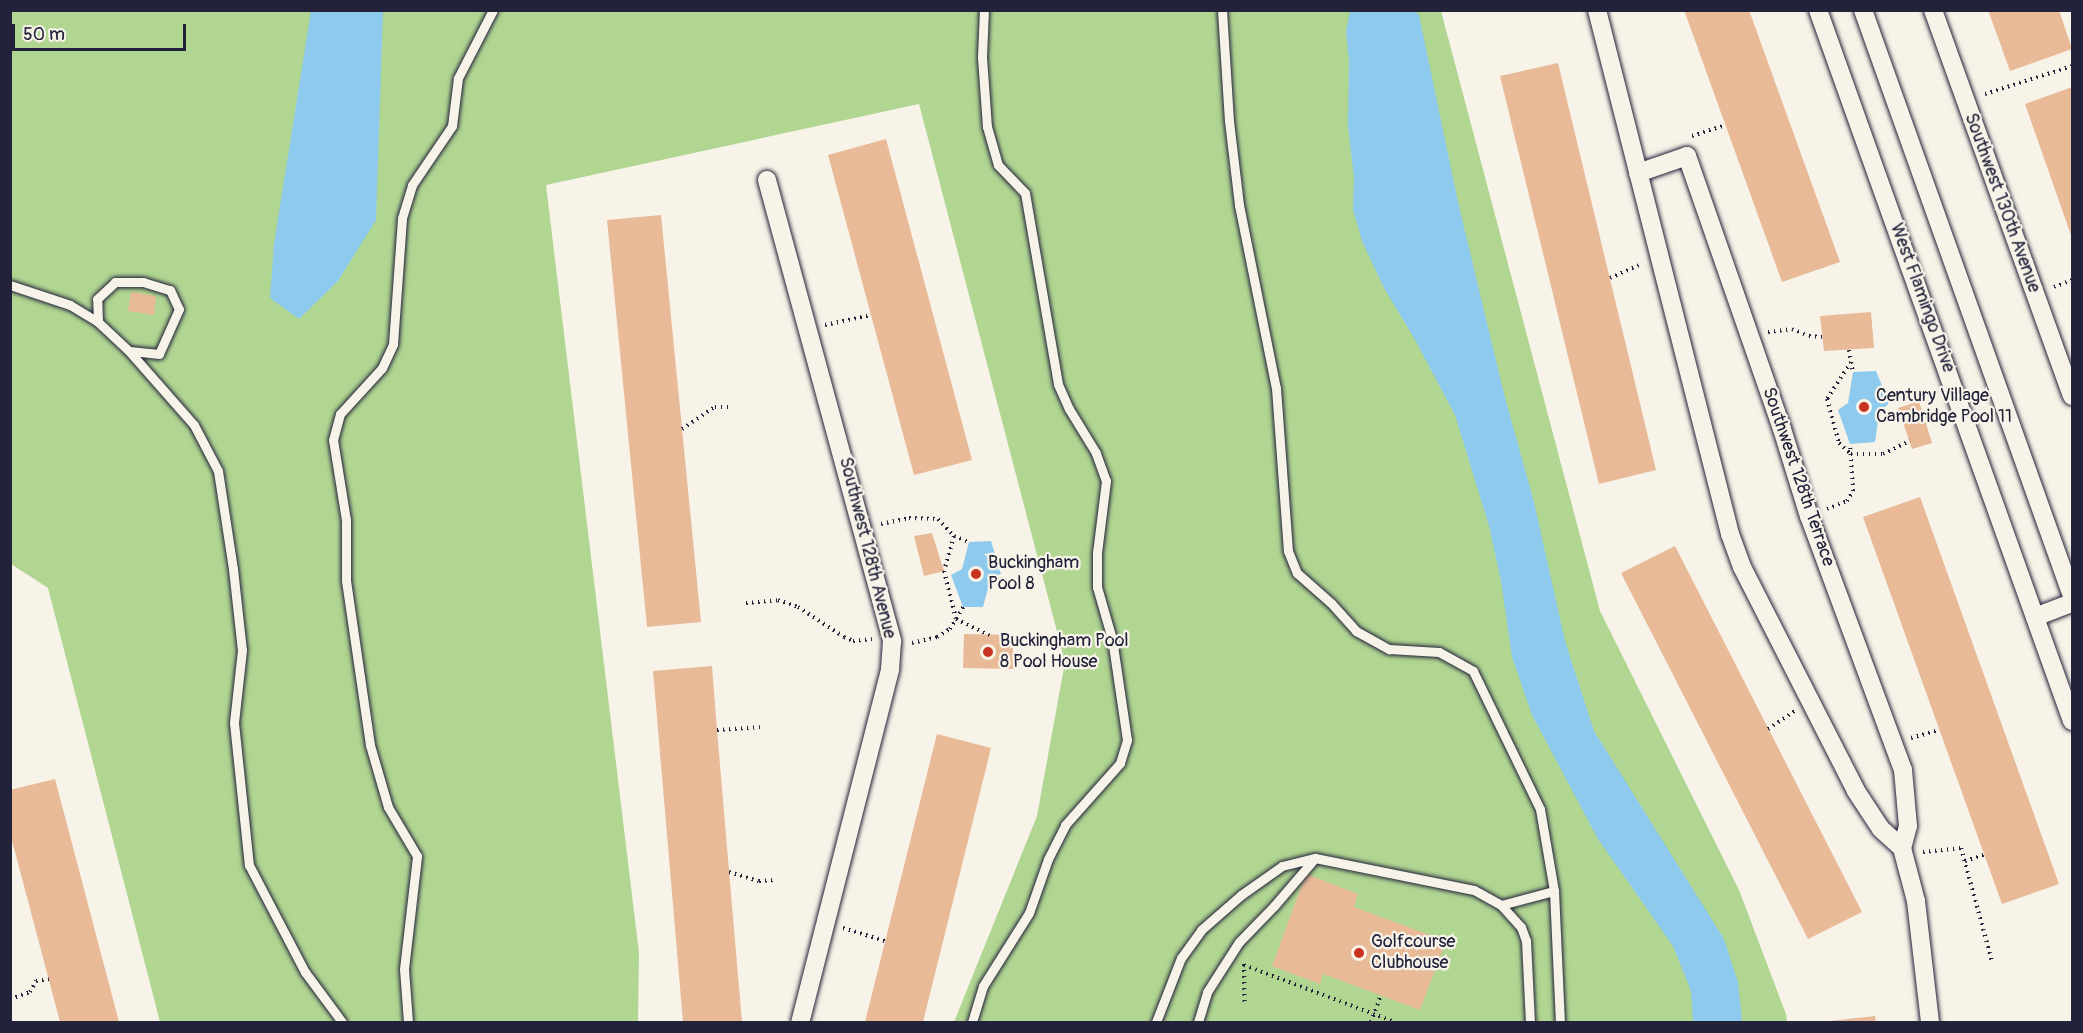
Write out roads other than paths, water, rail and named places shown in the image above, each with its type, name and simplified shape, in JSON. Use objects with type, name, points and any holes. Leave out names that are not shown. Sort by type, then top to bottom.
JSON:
[{"type":"street","points":[[1598,10],[1730,534],[1742,567],[1856,791],[1881,829],[1903,851]]},
{"type":"street","name":"West Flamingo Drive","points":[[1818,10],[2073,721]]},
{"type":"street","points":[[1863,10],[2073,596]]},
{"type":"street","name":"Southwest 130th Avenue","points":[[1933,10],[1964,101],[2073,396]]},
{"type":"street","name":"Southwest 128th Terrace","points":[[1638,173],[1687,156],[1809,516],[1903,770],[1908,826],[1903,851],[1916,901],[1930,1023]]},
{"type":"street","name":"Southwest 128th Avenue","points":[[767,180],[892,640],[890,670],[800,1023]]},
{"type":"street","points":[[2035,617],[2073,603]]},
{"type":"lane","points":[[408,1023],[404,969],[417,856],[388,807],[370,746],[346,580],[346,519],[333,440],[340,414],[382,368],[393,344],[402,218],[412,185],[452,126],[459,78],[493,10]]},
{"type":"lane","points":[[972,1023],[983,986],[1029,913],[1048,859],[1065,825],[1120,763],[1127,740],[1112,639],[1097,588],[1096,553],[1106,481],[1096,453],[1069,409],[1058,384],[1025,193],[998,165],[987,127],[982,57],[984,10]]},
{"type":"lane","points":[[1222,10],[1229,121],[1239,205],[1276,388],[1288,551],[1297,573],[1331,603],[1356,631],[1389,649],[1439,652],[1473,670],[1540,809],[1554,891],[1560,1023]]},
{"type":"lane","points":[[98,322],[97,298],[115,282],[143,282],[170,290],[179,309],[159,354],[129,351]]},
{"type":"lane","points":[[10,285],[70,305],[98,322],[129,351],[194,425],[218,471],[233,569],[242,650],[234,723],[249,866],[305,972],[342,1023]]},
{"type":"lane","points":[[1198,1023],[1207,992],[1239,942],[1315,858]]},
{"type":"lane","points":[[1156,1023],[1181,958],[1201,930],[1241,895],[1282,866],[1315,858],[1474,890],[1501,905],[1521,927],[1526,941],[1530,1023]]},
{"type":"lane","points":[[1501,905],[1554,891]]},
{"type":"water","points":[[311,11],[383,11],[376,220],[338,281],[299,319],[270,298],[274,244]]},
{"type":"water","points":[[1350,11],[1414,11],[1419,15],[1458,202],[1504,394],[1534,502],[1565,641],[1594,731],[1724,939],[1738,982],[1742,1022],[1693,1022],[1691,991],[1673,946],[1598,839],[1532,715],[1512,657],[1501,581],[1489,526],[1455,415],[1384,288],[1362,241],[1353,210],[1354,178],[1348,126],[1349,60],[1346,32]]},
{"type":"water","name":"Century Village Cambridge Pool 11","points":[[1876,371],[1889,403],[1879,413],[1875,442],[1850,444],[1838,410],[1848,403],[1853,372]]},
{"type":"water","name":"Buckingham Pool 8","points":[[991,541],[1001,574],[991,577],[983,607],[963,607],[951,575],[962,569],[969,542]]},
{"type":"place","name":"Century Village Cambridge Pool 11","points":[[1864,407]]},
{"type":"place","name":"Buckingham Pool 8","points":[[976,574]]},
{"type":"place","name":"Buckingham Pool 8 Pool House","points":[[988,652]]},
{"type":"place","name":"Golfcourse Clubhouse","points":[[1359,953]]}]
